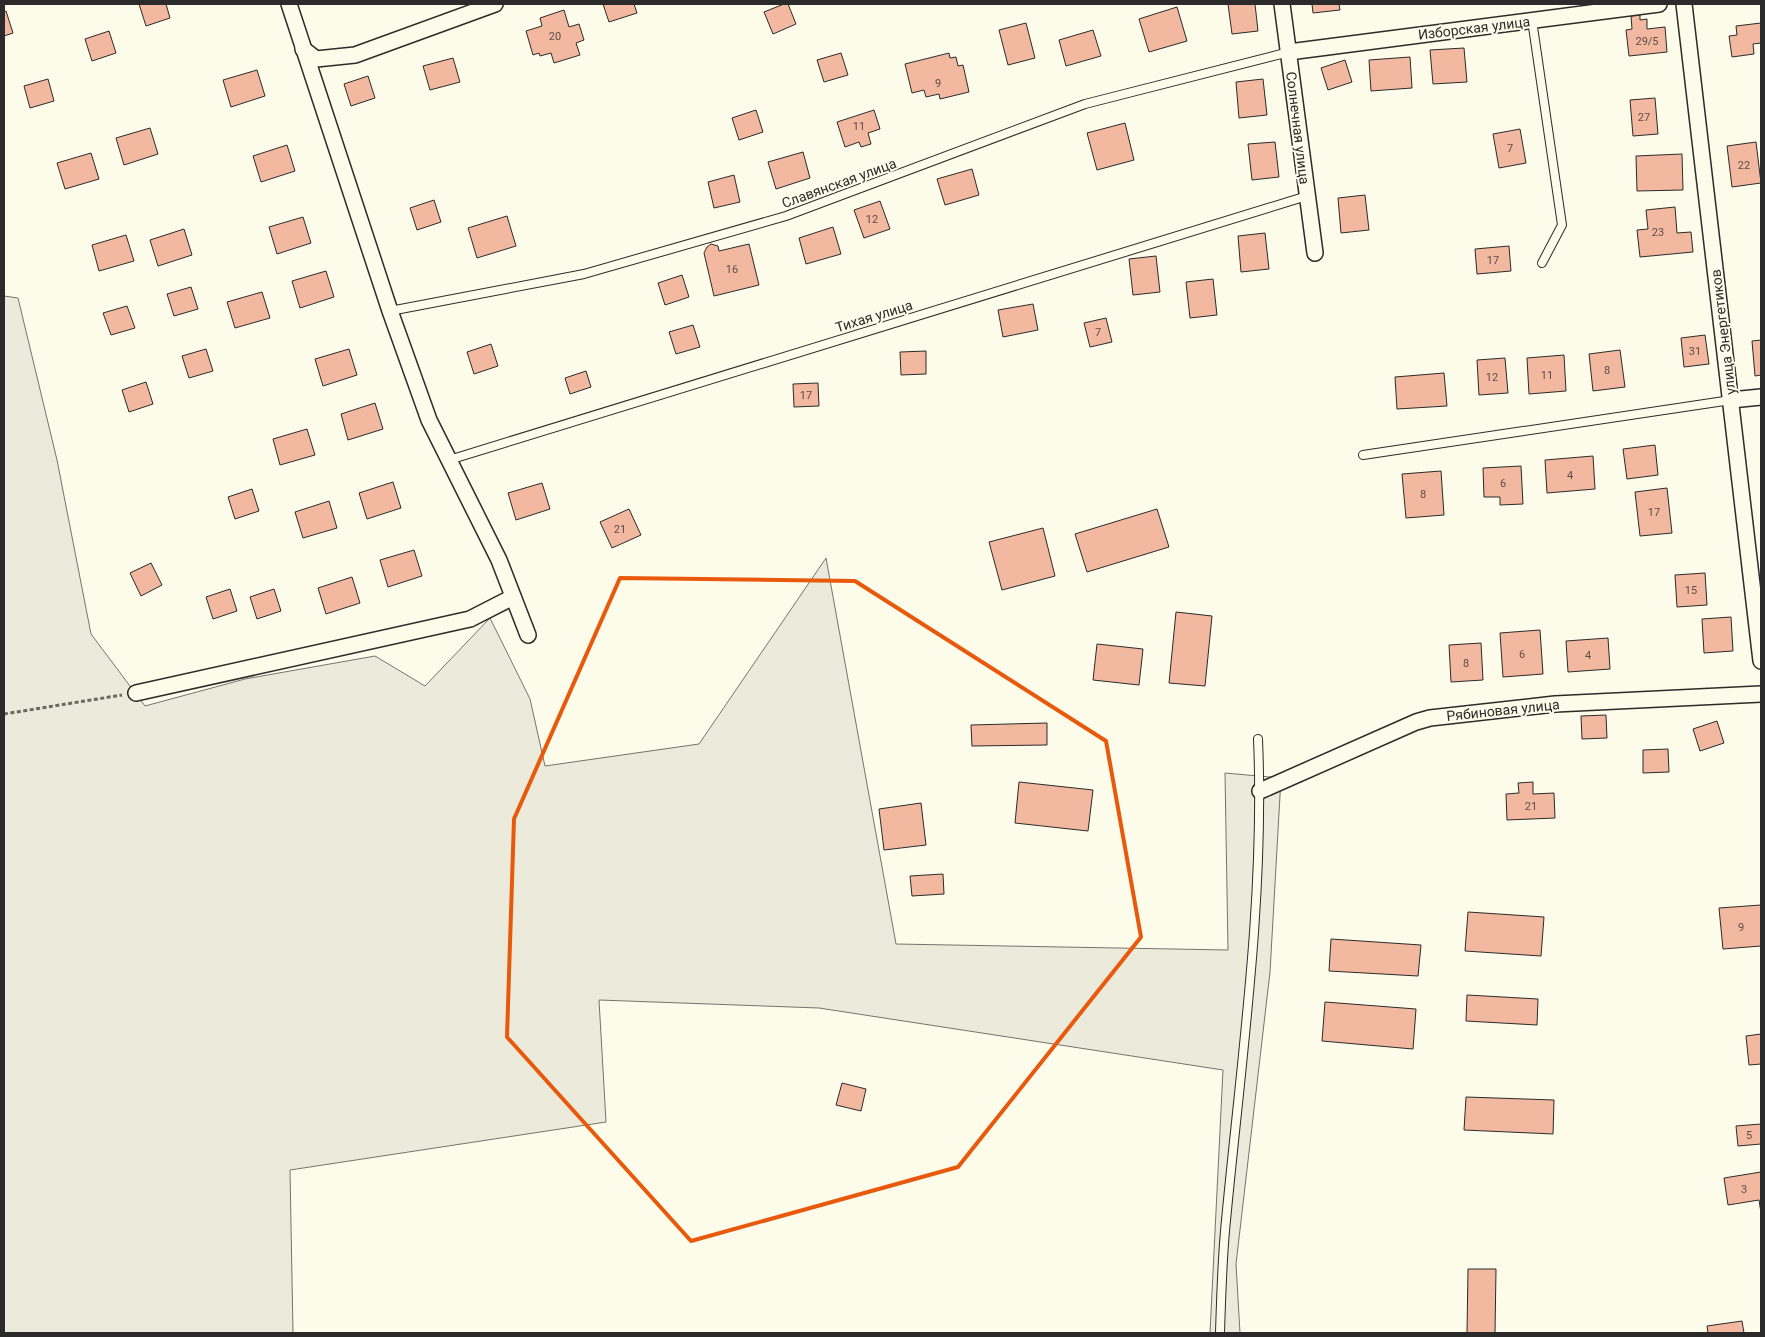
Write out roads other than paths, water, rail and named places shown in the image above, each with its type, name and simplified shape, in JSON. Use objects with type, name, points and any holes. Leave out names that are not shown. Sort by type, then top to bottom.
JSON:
[{"type":"street","points":[[289,4],[390,311],[429,420],[499,560],[528,634]]},
{"type":"street","points":[[303,49],[316,59],[354,55],[495,4]]},
{"type":"street","name":"Солнечная улица","points":[[1282,4],[1315,253]]},
{"type":"street","name":"Изборская улица","points":[[1288,52],[1659,4]]},
{"type":"street","name":"улица Энергетиков","points":[[1684,4],[1761,661]]},
{"type":"street","points":[[1731,400],[1761,397]]},
{"type":"street","points":[[136,693],[470,619],[513,596]]},
{"type":"street","name":"Рябиновая улица","points":[[1260,791],[1416,722],[1430,718],[1555,704],[1761,694]]},
{"type":"lane","points":[[1532,20],[1562,225],[1542,263]]},
{"type":"lane","name":"Славянская улица","points":[[390,311],[584,274],[786,216],[1085,104],[1288,52]]},
{"type":"lane","name":"Тихая улица","points":[[449,460],[1307,196]]},
{"type":"lane","points":[[1363,455],[1731,400]]},
{"type":"lane","points":[[1220,1333],[1225,1233],[1251,972],[1260,791],[1258,739]]}]
